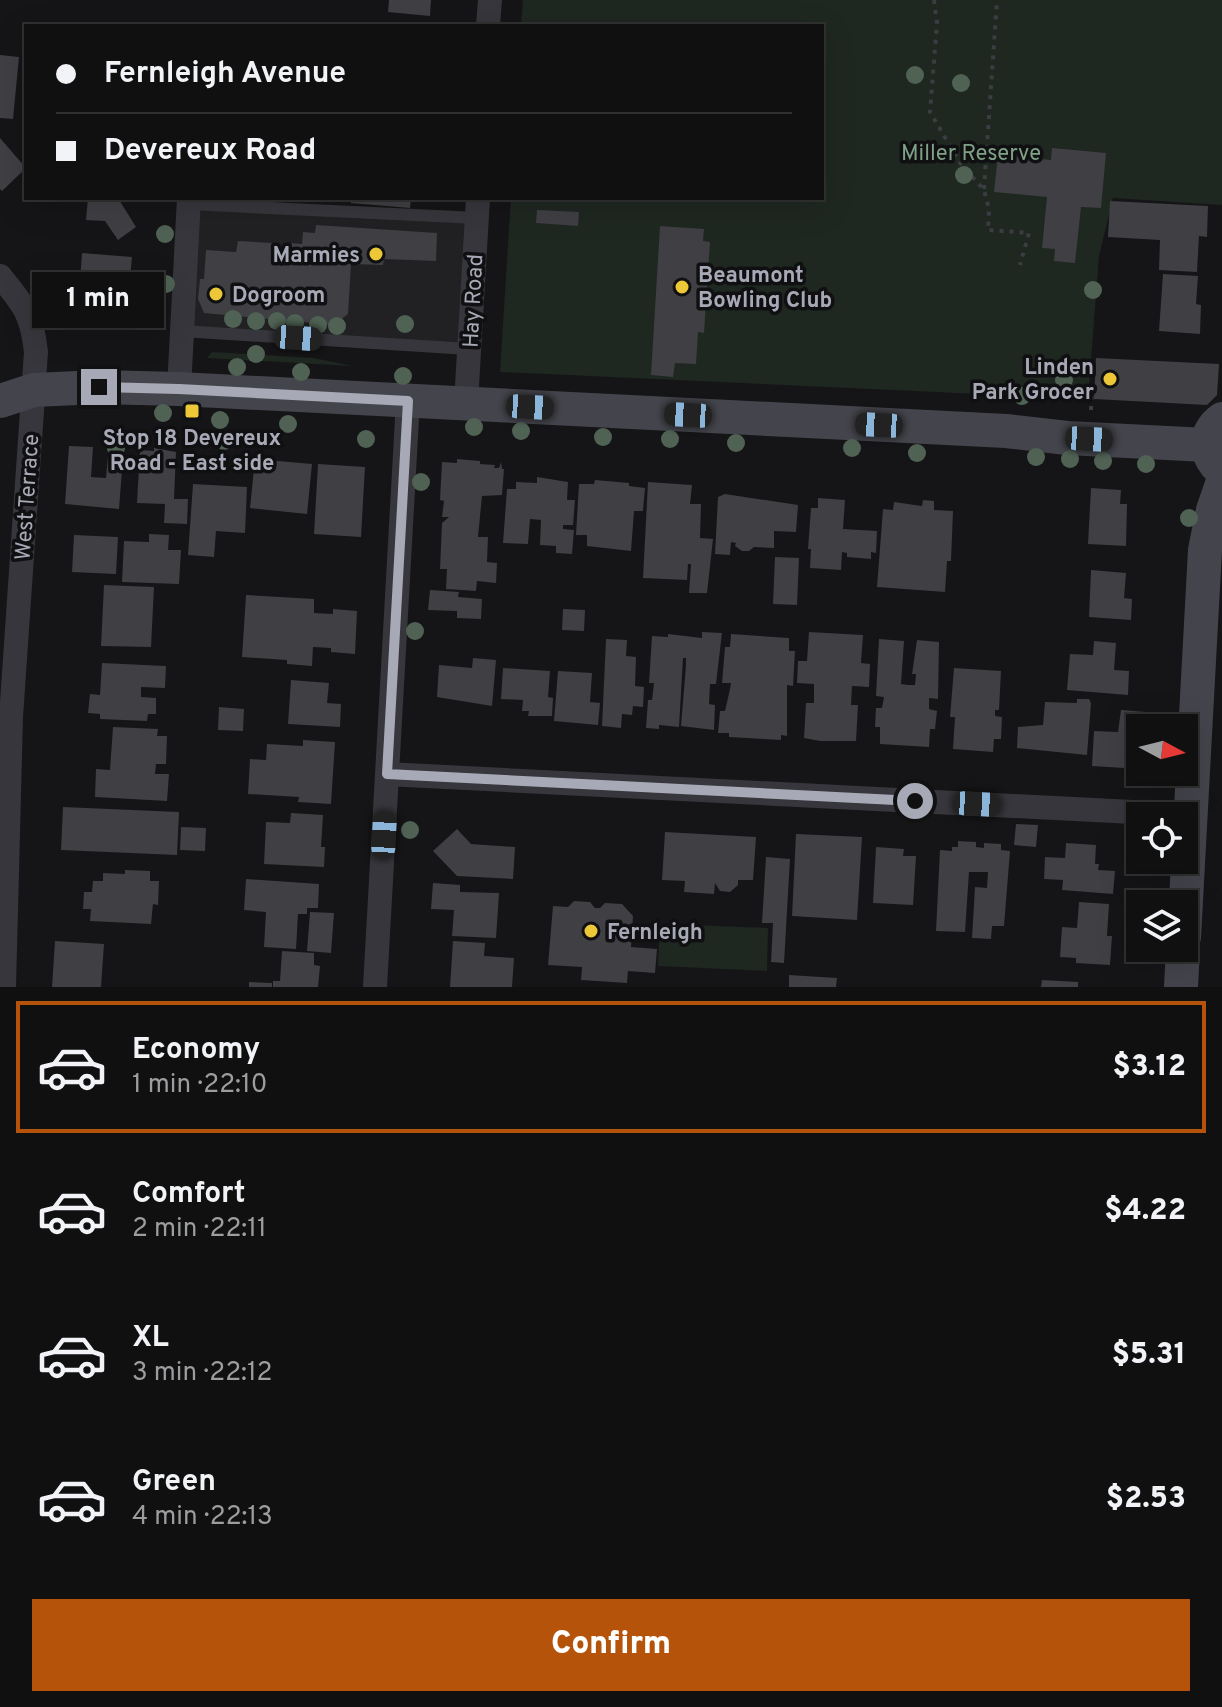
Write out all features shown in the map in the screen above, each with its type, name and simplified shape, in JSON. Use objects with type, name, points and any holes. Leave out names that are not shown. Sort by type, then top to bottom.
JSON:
[{"type":"street","points":[[488,24],[490,0]]},
{"type":"street","points":[[179,389],[189,201]]},
{"type":"street","name":"Hay Road","points":[[466,403],[478,208]]},
{"type":"street","name":"West Terrace","points":[[0,276],[33,322],[36,352],[11,717],[4,987]]},
{"type":"street","points":[[0,401],[34,390],[99,387],[179,389],[1006,431],[1067,438],[1217,445]]},
{"type":"street","points":[[375,987],[408,401]]},
{"type":"street","points":[[1192,802],[1205,550],[1222,484]]},
{"type":"street","points":[[387,774],[1126,812]]},
{"type":"street","points":[[1181,987],[1182,962]]},
{"type":"lane","points":[[189,201],[478,208]]},
{"type":"lane","points":[[182,331],[469,349]]},
{"type":"path","points":[[934,0],[937,23],[930,112],[960,163],[984,190]]},
{"type":"path","points":[[997,0],[984,190],[989,209],[988,230],[1029,233],[1020,265]]},
{"type":"path","points":[[1091,410],[1092,387]]},
{"type":"shaded area","points":[[189,204],[477,218],[469,349],[182,331]]},
{"type":"green space","name":"Miller Reserve","points":[[523,0],[1222,0],[1222,205],[1113,198],[1099,256],[1088,399],[500,372],[511,200],[824,200],[824,24],[521,24]]},
{"type":"green space","points":[[212,352],[313,358],[353,366],[207,358]]},
{"type":"green space","points":[[660,924],[768,928],[767,971],[658,966]]},
{"type":"building","points":[[389,0],[431,0],[430,16],[388,12]]},
{"type":"building","points":[[0,55],[19,57],[13,119],[0,118]]},
{"type":"building","points":[[0,138],[24,166],[24,170],[2,191]]},
{"type":"building","points":[[1052,148],[1106,153],[1101,208],[1081,207],[1075,263],[1054,261],[1055,249],[1042,248],[1047,197],[994,192],[998,155],[1051,160]]},
{"type":"building","points":[[88,200],[119,200],[136,227],[118,240],[105,221],[86,220]]},
{"type":"building","points":[[351,200],[411,200],[410,208],[351,203]]},
{"type":"building","points":[[1110,201],[1208,206],[1207,237],[1199,236],[1197,272],[1159,270],[1160,240],[1108,237]]},
{"type":"building","points":[[537,210],[579,212],[578,226],[536,223]]},
{"type":"building","points":[[316,225],[437,233],[436,261],[384,259],[383,265],[351,264],[348,314],[334,325],[204,313],[198,299],[200,279],[204,279],[206,250],[236,252],[238,241],[272,243],[271,251],[288,253],[289,243],[302,244],[303,232],[315,233]]},
{"type":"building","name":"Beaumont Bowling Club","points":[[660,226],[704,229],[703,241],[710,242],[704,333],[698,332],[696,364],[675,363],[673,377],[651,375]]},
{"type":"building","points":[[82,253],[132,257],[128,299],[67,294],[68,281],[80,281]]},
{"type":"building","points":[[1163,274],[1198,276],[1196,304],[1201,305],[1200,334],[1159,331]]},
{"type":"building","points":[[1096,358],[1219,364],[1217,395],[1207,405],[1094,399]]},
{"type":"building","points":[[69,446],[93,447],[91,477],[106,478],[108,456],[123,457],[119,509],[65,504]]},
{"type":"building","points":[[154,448],[176,452],[174,499],[188,499],[187,524],[164,523],[165,504],[137,503],[140,450],[154,451]]},
{"type":"building","points":[[255,459],[312,464],[307,514],[250,508]]},
{"type":"building","points":[[457,459],[480,461],[480,464],[495,465],[494,468],[499,468],[501,462],[504,469],[502,495],[482,496],[478,537],[488,537],[487,562],[497,563],[496,583],[477,581],[476,591],[446,589],[447,569],[440,569],[442,523],[449,517],[442,517],[442,462],[457,463]]},
{"type":"building","points":[[318,464],[365,467],[361,537],[314,534]]},
{"type":"building","points":[[537,477],[568,482],[567,500],[575,500],[573,525],[563,525],[563,529],[574,530],[572,554],[556,553],[556,546],[540,545],[541,520],[530,519],[528,544],[503,543],[507,489],[516,489],[516,482],[537,483]]},
{"type":"building","points":[[595,480],[629,483],[629,486],[645,488],[643,511],[634,511],[631,551],[587,546],[587,535],[576,535],[579,484],[594,484]]},
{"type":"building","points":[[648,482],[692,485],[690,504],[701,504],[700,538],[713,539],[707,593],[689,593],[691,564],[688,564],[687,580],[643,578]]},
{"type":"building","points":[[193,484],[247,487],[245,533],[216,531],[214,557],[188,555]]},
{"type":"building","points":[[1091,488],[1121,490],[1120,504],[1127,504],[1126,546],[1088,544]]},
{"type":"building","points":[[725,494],[798,505],[796,532],[774,531],[774,548],[754,547],[742,551],[731,542],[730,555],[715,554],[718,497]]},
{"type":"building","points":[[818,498],[845,500],[843,529],[877,531],[876,553],[871,552],[871,559],[847,557],[847,553],[842,552],[841,570],[810,568],[811,508],[818,508]]},
{"type":"building","points":[[923,500],[934,501],[934,510],[953,511],[951,561],[947,561],[945,592],[877,587],[883,509],[893,510],[894,502],[922,506]]},
{"type":"building","points":[[149,534],[169,535],[168,550],[181,550],[179,584],[122,582],[124,541],[149,542]]},
{"type":"building","points":[[74,535],[118,537],[116,574],[72,572]]},
{"type":"building","points":[[775,557],[799,558],[797,605],[773,604]]},
{"type":"building","points":[[1091,570],[1126,573],[1124,598],[1132,599],[1131,620],[1089,617]]},
{"type":"building","points":[[104,585],[154,587],[151,647],[101,646]]},
{"type":"building","points":[[430,590],[459,592],[458,597],[482,599],[481,619],[457,618],[457,611],[428,610]]},
{"type":"building","points":[[246,595],[314,599],[314,613],[333,614],[333,609],[357,611],[355,654],[313,647],[312,666],[287,664],[287,660],[242,657]]},
{"type":"building","points":[[563,609],[585,610],[584,631],[562,630]]},
{"type":"building","points":[[702,632],[722,633],[716,684],[710,684],[709,704],[715,705],[714,730],[681,726],[686,658],[683,658],[679,727],[659,725],[659,729],[646,728],[648,700],[652,700],[654,683],[649,683],[652,636],[668,637],[668,634],[702,638]]},
{"type":"building","points":[[809,632],[863,635],[861,663],[870,664],[869,687],[852,686],[851,705],[858,705],[856,741],[804,738],[806,703],[814,703],[814,684],[797,683],[798,661],[807,661]]},
{"type":"building","points":[[731,634],[789,638],[789,651],[795,651],[793,686],[787,685],[787,736],[781,735],[781,740],[729,737],[729,733],[718,733],[720,711],[725,711],[731,683],[722,683],[725,647],[730,647]]},
{"type":"building","points":[[606,639],[627,640],[626,656],[636,657],[635,686],[644,687],[643,707],[633,706],[632,715],[622,714],[621,728],[602,726]]},
{"type":"building","points":[[879,639],[904,641],[901,684],[908,685],[915,685],[916,674],[912,674],[917,640],[939,642],[938,699],[929,698],[929,709],[937,711],[935,729],[930,729],[929,747],[880,744],[880,727],[875,727],[876,708],[882,708],[884,697],[876,696]]},
{"type":"building","points":[[1094,641],[1116,643],[1114,670],[1129,671],[1128,695],[1067,690],[1070,654],[1093,655]]},
{"type":"building","points":[[473,658],[496,660],[492,706],[437,697],[439,665],[472,668]]},
{"type":"building","points":[[102,663],[166,666],[165,688],[141,687],[141,697],[156,698],[156,714],[148,714],[147,721],[100,719],[100,714],[88,713],[90,694],[100,695]]},
{"type":"building","points":[[503,668],[550,671],[548,697],[553,698],[552,716],[528,716],[529,711],[522,711],[523,700],[501,699]]},
{"type":"building","points":[[954,668],[1001,671],[999,710],[995,710],[995,716],[1002,717],[1001,739],[994,739],[993,752],[953,749],[955,717],[950,717]]},
{"type":"building","points":[[558,671],[592,673],[590,702],[600,703],[598,725],[554,721]]},
{"type":"building","points":[[291,680],[329,683],[327,703],[341,704],[340,727],[288,724]]},
{"type":"building","points":[[1077,699],[1089,699],[1091,703],[1087,755],[1017,748],[1018,727],[1043,725],[1045,702],[1077,703]]},
{"type":"building","points":[[219,707],[244,709],[243,731],[218,730]]},
{"type":"building","points":[[1121,710],[1146,712],[1126,714],[1126,768],[1092,766],[1094,731],[1118,732]]},
{"type":"building","points":[[113,727],[158,729],[157,736],[167,736],[166,764],[156,764],[155,774],[169,774],[167,801],[95,797],[96,769],[110,770]]},
{"type":"building","points":[[303,740],[335,742],[331,804],[298,802],[299,797],[248,794],[250,759],[266,760],[267,744],[303,746]]},
{"type":"building","points":[[63,807],[179,812],[177,855],[61,850]]},
{"type":"building","points":[[291,813],[323,815],[321,847],[325,847],[324,867],[264,864],[266,822],[290,823]]},
{"type":"building","points":[[1016,824],[1038,825],[1036,847],[1014,845]]},
{"type":"building","points":[[181,827],[206,828],[205,851],[180,850]]},
{"type":"building","points":[[457,829],[471,844],[515,847],[513,879],[457,876],[433,851]]},
{"type":"building","points":[[665,832],[756,837],[753,880],[738,880],[738,885],[730,892],[720,891],[715,883],[714,894],[684,892],[685,881],[662,880]]},
{"type":"building","points":[[796,834],[862,837],[857,920],[792,916]]},
{"type":"building","points":[[958,841],[976,842],[976,847],[984,848],[984,843],[1001,844],[1001,850],[1010,851],[1004,926],[992,926],[991,939],[972,938],[975,887],[987,888],[988,872],[969,872],[965,932],[936,931],[940,850],[952,851],[952,847],[958,847]]},
{"type":"building","points":[[1066,843],[1096,845],[1095,864],[1099,864],[1098,870],[1115,871],[1113,894],[1062,890],[1063,880],[1044,879],[1045,857],[1065,858]]},
{"type":"building","points":[[876,847],[904,849],[903,856],[916,856],[913,905],[873,903]]},
{"type":"building","points":[[766,857],[790,859],[784,963],[771,962],[773,923],[762,923]]},
{"type":"building","points":[[125,870],[150,871],[150,881],[159,881],[158,905],[153,904],[151,924],[90,921],[91,909],[83,909],[84,892],[92,892],[93,881],[103,881],[103,873],[125,874]]},
{"type":"building","points":[[246,879],[319,884],[318,908],[307,908],[307,914],[298,914],[296,949],[264,947],[266,912],[244,910]]},
{"type":"building","points":[[433,883],[460,885],[460,892],[499,893],[496,938],[452,936],[454,910],[431,909]]},
{"type":"building","name":"Fernleigh","points":[[574,901],[590,902],[595,908],[605,903],[622,904],[633,916],[631,947],[657,949],[655,973],[628,971],[627,983],[581,980],[582,967],[548,965],[553,906],[568,907]]},
{"type":"building","points":[[1079,902],[1109,904],[1107,936],[1112,936],[1110,965],[1076,963],[1076,958],[1060,957],[1062,927],[1077,928]]},
{"type":"building","points":[[310,912],[334,913],[331,953],[307,951]]},
{"type":"building","points":[[55,941],[104,944],[101,987],[52,987]]},
{"type":"building","points":[[453,941],[485,943],[484,956],[514,958],[512,987],[450,987]]},
{"type":"building","points":[[282,951],[314,953],[314,965],[320,966],[318,987],[273,987],[273,981],[280,981]]},
{"type":"building","points":[[789,975],[837,978],[836,987],[789,987]]},
{"type":"building","points":[[1042,980],[1078,982],[1078,987],[1041,987]]},
{"type":"building","points":[[249,982],[272,983],[272,987],[249,987]]},
{"type":"place","name":"Marmies","points":[[376,254]]},
{"type":"place","name":"Beaumont Bowling Club","points":[[682,287]]},
{"type":"place","name":"Dogroom","points":[[216,294]]},
{"type":"place","name":"Linden Park Grocer","points":[[1110,379]]},
{"type":"place","name":"Stop 18 Devereux Road - East side","points":[[192,411]]},
{"type":"place","name":"Fernleigh","points":[[591,931]]},
{"type":"route","points":[[99,387],[408,401],[387,774],[915,801]]}]
